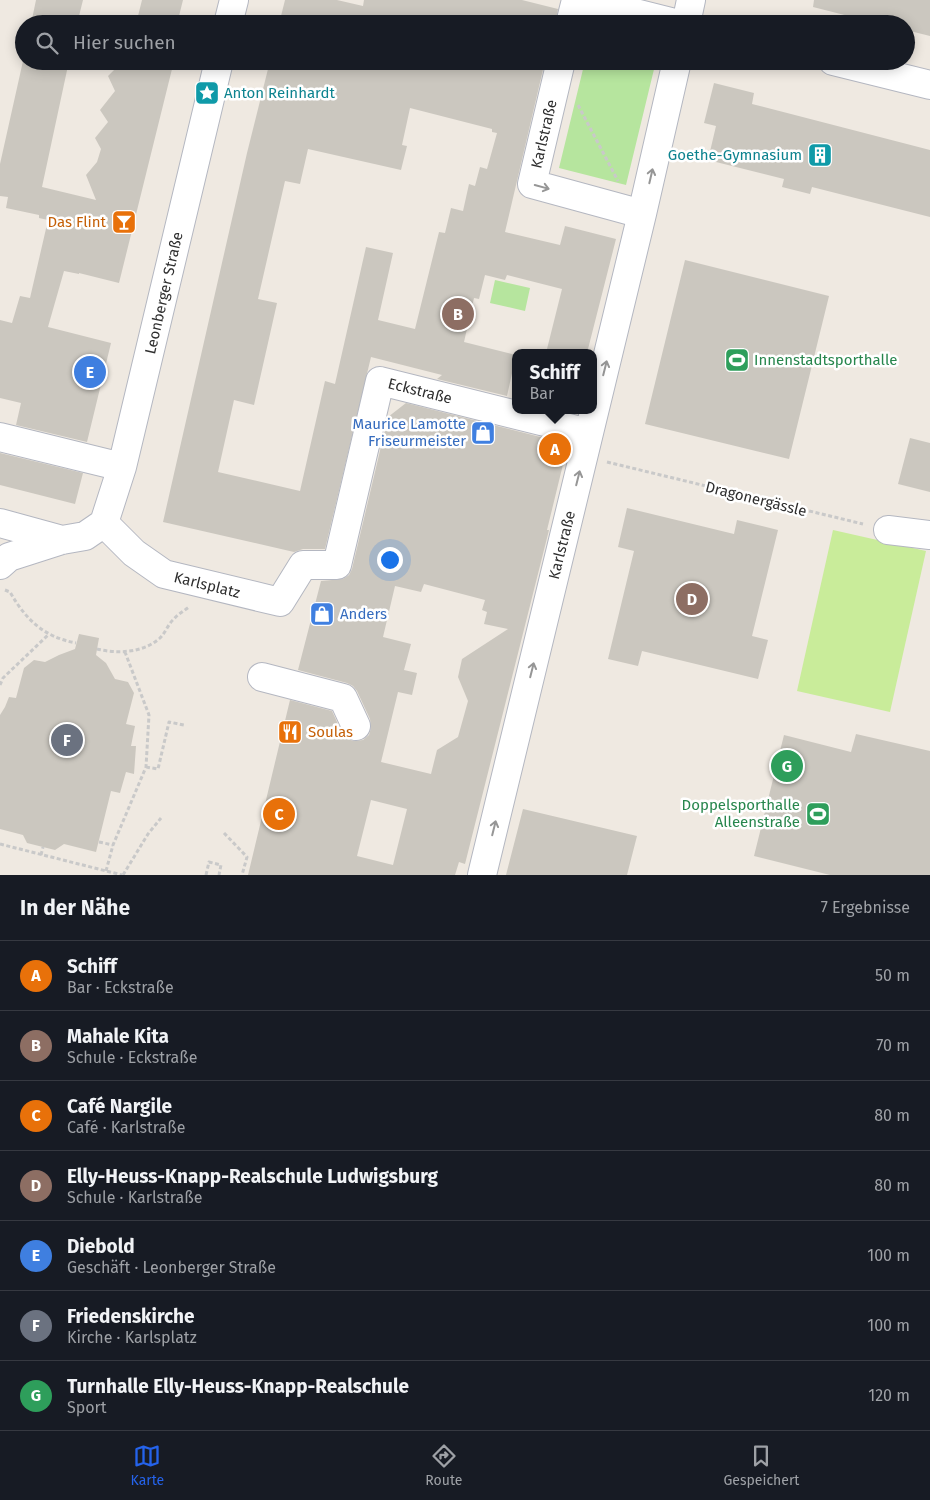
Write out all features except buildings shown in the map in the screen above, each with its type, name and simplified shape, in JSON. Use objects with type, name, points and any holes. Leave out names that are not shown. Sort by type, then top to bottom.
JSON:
[{"type":"street","points":[[230,15],[234,0]]},
{"type":"street","points":[[572,15],[576,0]]},
{"type":"street","points":[[583,0],[643,15]]},
{"type":"street","points":[[688,15],[691,0]]},
{"type":"street","name":"Leonberger Straße","points":[[104,523],[122,467],[217,70]]},
{"type":"street","name":"Karlstraße","points":[[559,70],[532,184],[642,214]]},
{"type":"street","name":"Karlstraße","points":[[597,399],[675,70]]},
{"type":"street","points":[[868,70],[930,86]]},
{"type":"street","name":"Eckstraße","points":[[303,565],[337,565],[380,381],[586,444]]},
{"type":"street","name":"Karlstraße","points":[[482,875],[593,414]]},
{"type":"street","points":[[0,437],[122,467]]},
{"type":"street","points":[[0,522],[62,540]]},
{"type":"street","points":[[0,565],[10,558],[62,540],[85,536],[104,523]]},
{"type":"street","name":"Karlsplatz","points":[[104,523],[134,553],[164,574],[280,602],[303,565]]},
{"type":"street","points":[[888,530],[930,535]]},
{"type":"street","points":[[262,677],[343,698],[356,726]]},
{"type":"path","points":[[577,103],[621,188],[642,214]]},
{"type":"path","name":"Dragonergässle","points":[[586,444],[888,530]]},
{"type":"path","points":[[97,649],[110,652],[125,652],[143,648],[160,638],[174,618],[217,587]]},
{"type":"path","points":[[0,589],[10,592],[19,608],[34,624],[62,640],[76,643]]},
{"type":"path","points":[[0,684],[3,678],[49,634]]},
{"type":"path","points":[[106,872],[112,845],[146,767],[149,715],[125,652]]},
{"type":"path","points":[[146,767],[158,770],[170,722],[184,725]]},
{"type":"path","points":[[0,844],[123,875],[148,834],[161,818]]},
{"type":"path","points":[[224,833],[247,857],[242,875]]},
{"type":"path","points":[[99,842],[112,845]]},
{"type":"path","points":[[41,855],[43,847]]},
{"type":"path","points":[[206,875],[209,862],[222,865],[219,875]]},
{"type":"green space","points":[[583,70],[654,70],[626,185],[559,168]]},
{"type":"green space","points":[[495,280],[530,288],[525,311],[490,303]]},
{"type":"green space","points":[[833,530],[926,551],[890,712],[797,691]]},
{"type":"place","name":"Anton Reinhardt","points":[[207,93]]},
{"type":"place","name":"Goethe-Gymnasium","points":[[820,155]]},
{"type":"place","name":"Das Flint","points":[[124,222]]},
{"type":"place","name":"Mahale Kita","points":[[458,314]]},
{"type":"place","name":"Innenstadtsporthalle","points":[[737,360]]},
{"type":"place","name":"Diebold","points":[[90,372]]},
{"type":"place","name":"Maurice Lamotte Friseurmeister","points":[[483,433]]},
{"type":"place","name":"Schiff","points":[[555,449]]},
{"type":"place","name":"Elly-Heuss-Knapp-Realschule Ludwigsburg","points":[[692,599]]},
{"type":"place","name":"Anders","points":[[322,614]]},
{"type":"place","name":"Soulas","points":[[290,732]]},
{"type":"place","name":"Friedenskirche","points":[[67,740]]},
{"type":"place","name":"Turnhalle Elly-Heuss-Knapp-Realschule","points":[[787,766]]},
{"type":"place","name":"Café Nargile","points":[[279,814]]},
{"type":"place","name":"Doppelsporthalle Alleenstraße","points":[[818,814]]}]
